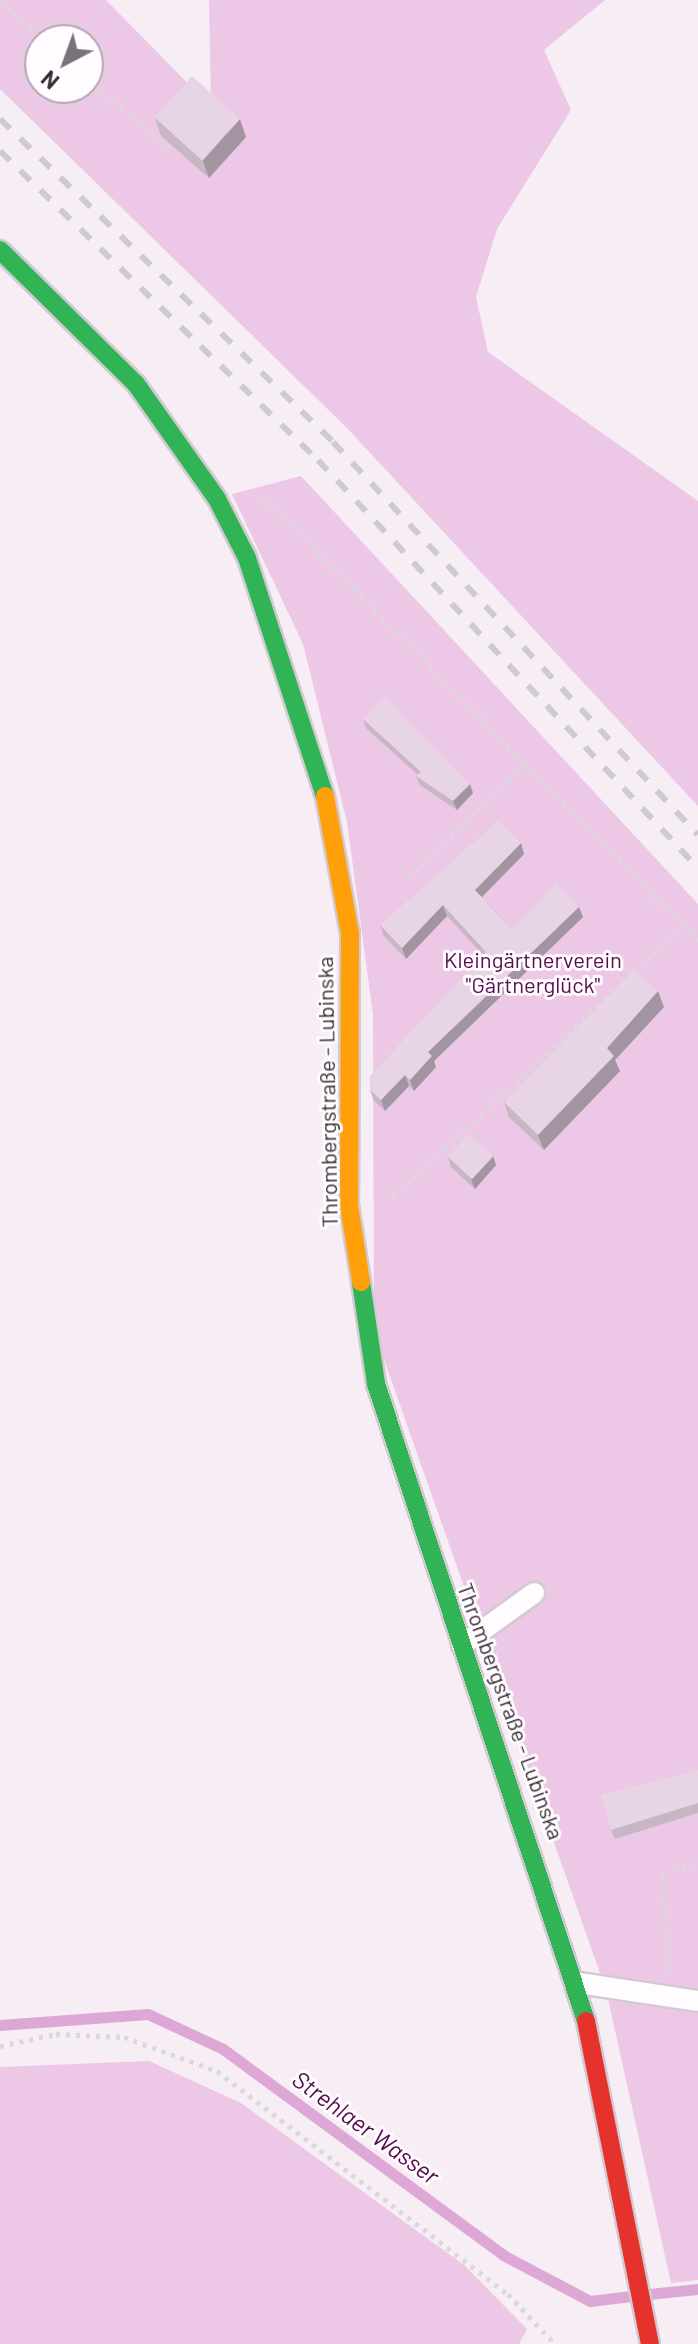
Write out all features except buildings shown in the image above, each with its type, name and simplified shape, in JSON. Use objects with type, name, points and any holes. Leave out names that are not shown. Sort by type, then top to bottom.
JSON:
[{"type":"street","name":"Thrombergstraße - Lubinska","points":[[0,250],[136,384],[217,499],[288,670],[323,782],[350,933],[349,1205],[363,1311],[381,1398],[462,1645],[579,1983],[650,2344]]},
{"type":"lane","points":[[462,1645],[534,1593]]},
{"type":"lane","points":[[579,1983],[656,1990],[698,2001]]},
{"type":"path","points":[[0,0],[26,24]]},
{"type":"path","points":[[104,95],[170,148]]},
{"type":"path","points":[[253,486],[698,940]]},
{"type":"path","points":[[407,879],[526,764]]},
{"type":"path","points":[[392,1198],[684,925]]},
{"type":"path","points":[[656,1990],[668,1977],[672,1948],[662,1873],[698,1865]]},
{"type":"path","points":[[0,2046],[56,2034],[124,2037],[217,2071],[497,2284],[555,2344]]},
{"type":"green space","points":[[0,0],[106,0],[211,107],[209,0],[605,0],[544,50],[571,110],[497,229],[476,297],[488,352],[698,501],[698,806],[347,428],[0,89]]},
{"type":"green space","name":"Kleingärtnerverein \"Gärtnerglück\"","points":[[301,476],[698,904],[698,2280],[671,2283],[606,1990],[374,1331],[373,1015],[347,822],[303,644],[232,494]]},
{"type":"green space","points":[[149,2061],[241,2103],[464,2265],[527,2329],[519,2344],[0,2344],[0,2067]]},
{"type":"waterway","name":"Strehlaer Wasser","points":[[0,2025],[148,2014],[223,2049],[503,2255],[590,2301],[631,2296]]},
{"type":"waterway","name":"Strehlaer Wasser","points":[[649,2294],[698,2289]]},
{"type":"railway","points":[[0,119],[333,442],[698,835]]},
{"type":"railway","points":[[0,151],[318,460],[698,868]]},
{"type":"traffic: fast","points":[[0,250],[136,384],[217,499],[247,558],[325,796]]},
{"type":"traffic: fast","points":[[361,1282],[376,1384],[586,2021]]},
{"type":"traffic: slow","points":[[325,796],[350,933],[349,1205],[361,1282]]},
{"type":"traffic: jam","points":[[586,2021],[650,2344]]}]
